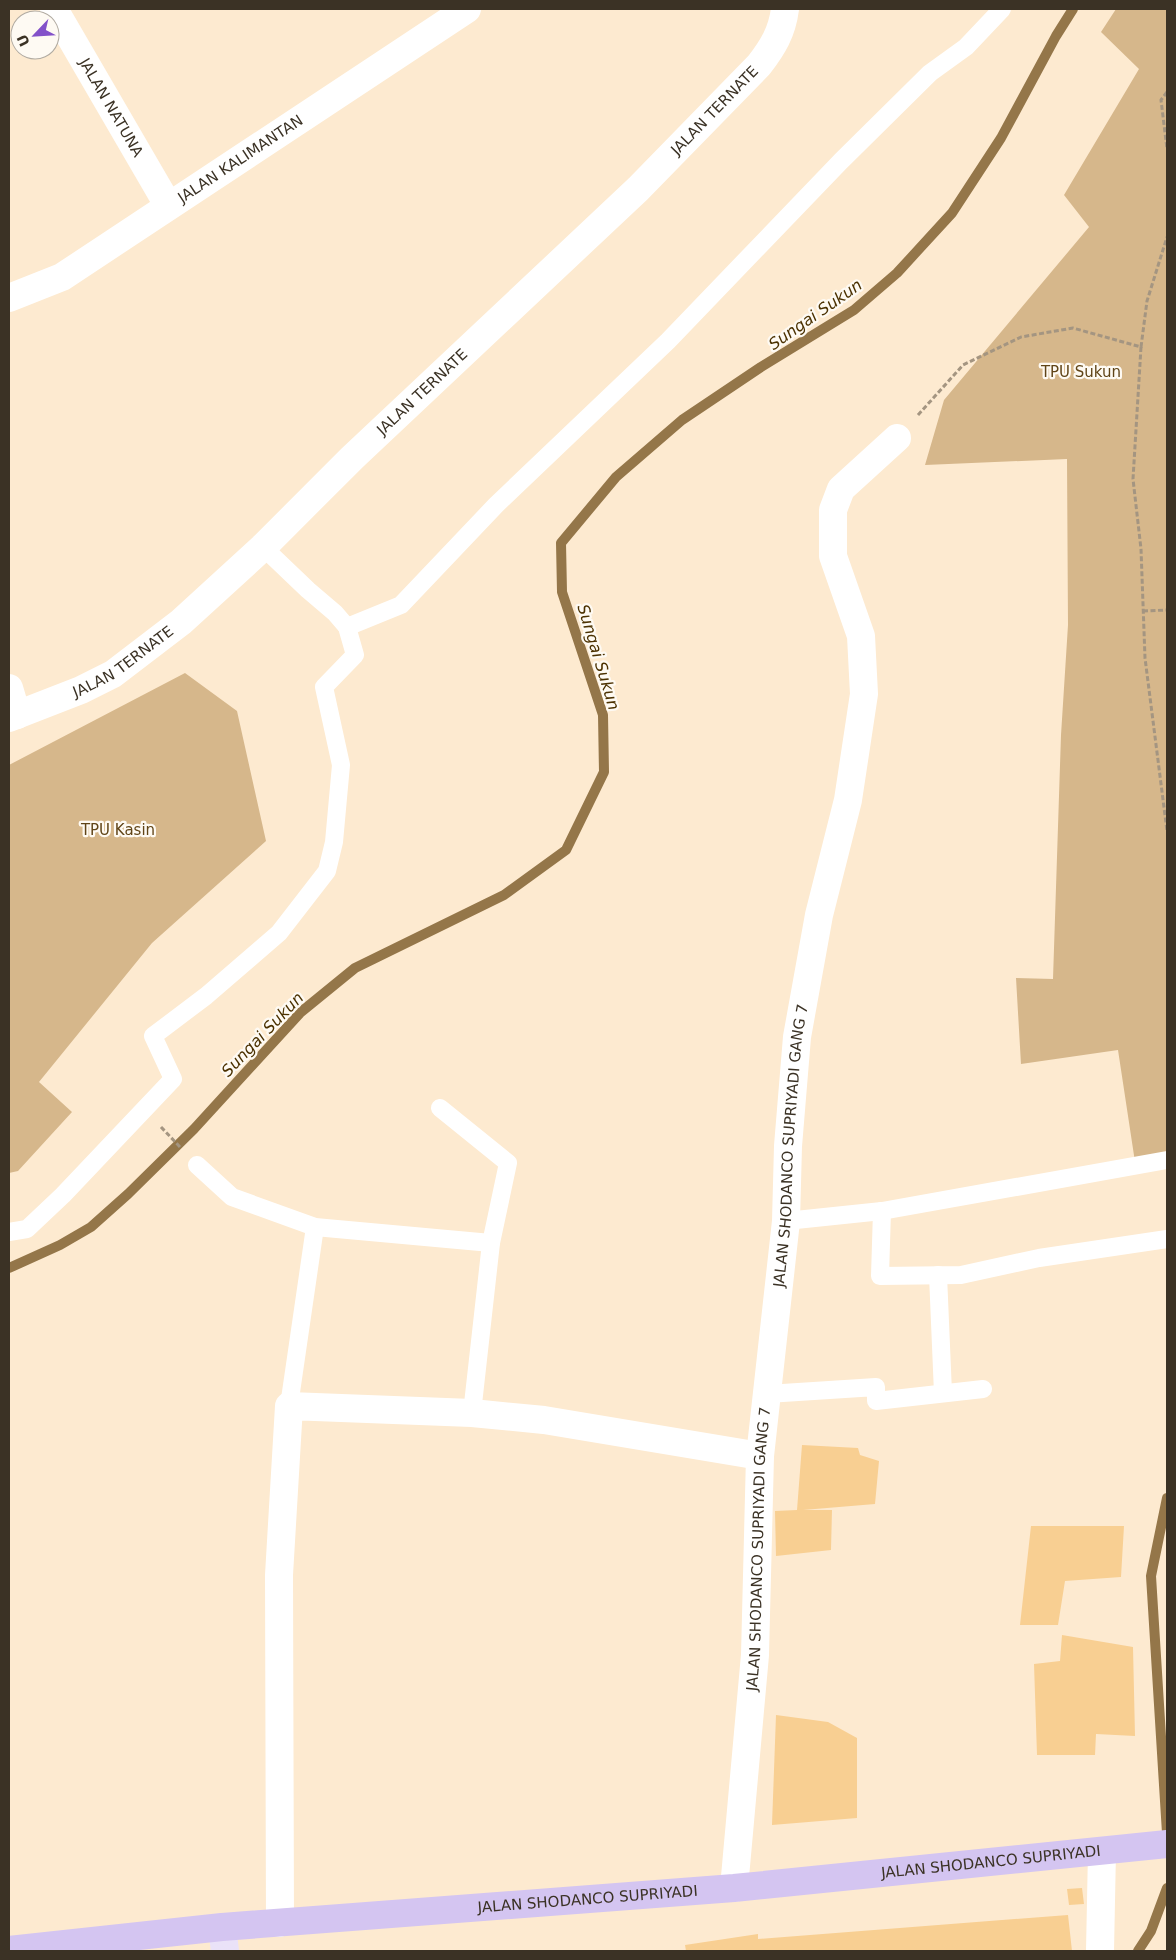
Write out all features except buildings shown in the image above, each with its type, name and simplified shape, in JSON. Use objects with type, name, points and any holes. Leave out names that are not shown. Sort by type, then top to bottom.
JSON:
[{"type":"main road","name":"JALAN SHODANCO SUPRIYADI","points":[[9,1950],[224,1939],[280,1923],[734,1888],[1167,1844]]},
{"type":"street","name":"JALAN NATUNA","points":[[54,9],[168,205]]},
{"type":"street","name":"JALAN KALIMANTAN","points":[[9,298],[62,277],[168,205],[467,9]]},
{"type":"street","name":"JALAN TERNATE","points":[[13,717],[81,690],[113,674],[181,622],[263,547],[352,458],[638,189],[752,72],[774,45],[783,25],[785,9]]},
{"type":"street","name":"JALAN SHODANCO SUPRIYADI GANG 7","points":[[734,1888],[755,1655],[760,1456],[786,1221],[788,1146],[797,1037],[819,914],[848,800],[864,694],[861,636],[833,556],[833,510],[841,489],[897,438]]},
{"type":"street","points":[[9,688],[13,717]]},
{"type":"street","points":[[280,1923],[279,1575],[289,1406],[472,1414],[544,1420],[760,1456]]},
{"type":"street","points":[[1100,1951],[1102,1851]]},
{"type":"lane","points":[[347,627],[401,605],[496,505],[675,334],[841,161],[930,73],[966,47],[1002,9]]},
{"type":"lane","points":[[9,1232],[27,1229],[146,1110],[173,1079],[153,1036],[206,996],[279,933],[327,871],[334,842],[341,765],[324,687],[355,655],[347,627],[335,613],[263,547]]},
{"type":"lane","points":[[440,1108],[508,1162],[491,1243],[472,1414]]},
{"type":"lane","points":[[786,1221],[882,1211],[1167,1160]]},
{"type":"lane","points":[[197,1165],[232,1197],[315,1226],[491,1243]]},
{"type":"lane","points":[[882,1211],[880,1276],[961,1275],[1039,1258],[1167,1240]]},
{"type":"lane","points":[[289,1406],[315,1226]]},
{"type":"lane","points":[[938,1275],[943,1393]]},
{"type":"lane","points":[[767,1394],[876,1387],[876,1401],[983,1389]]},
{"type":"path","points":[[1167,92],[1161,100],[1167,148]]},
{"type":"path","points":[[1167,237],[1147,301],[1141,347],[1133,479],[1141,549],[1144,658],[1167,831]]},
{"type":"path","points":[[897,438],[963,365],[1021,337],[1073,328],[1141,347]]},
{"type":"path","points":[[1143,611],[1167,610]]},
{"type":"path","points":[[146,1110],[197,1165]]},
{"type":"green space","name":"TPU Sukun","points":[[1116,9],[1167,9],[1167,1156],[1135,1162],[1118,1050],[1021,1064],[1016,978],[1053,979],[1061,735],[1068,625],[1067,459],[925,465],[944,400],[1089,227],[1064,195],[1139,69],[1101,32]]},
{"type":"green space","name":"TPU Kasin","points":[[185,673],[237,711],[266,841],[152,943],[39,1082],[72,1112],[18,1171],[9,1173],[9,765]]},
{"type":"waterway","name":"Sungai Sukun","points":[[9,1268],[60,1245],[91,1227],[128,1194],[194,1129],[301,1012],[355,968],[504,895],[566,850],[604,772],[603,715],[562,592],[561,543],[616,477],[682,420],[761,367],[854,310],[897,273],[952,213],[1001,138],[1056,36],[1073,9]]},
{"type":"waterway","points":[[1167,1498],[1151,1576],[1167,1833]]},
{"type":"waterway","points":[[1138,1951],[1151,1931],[1167,1888]]}]
